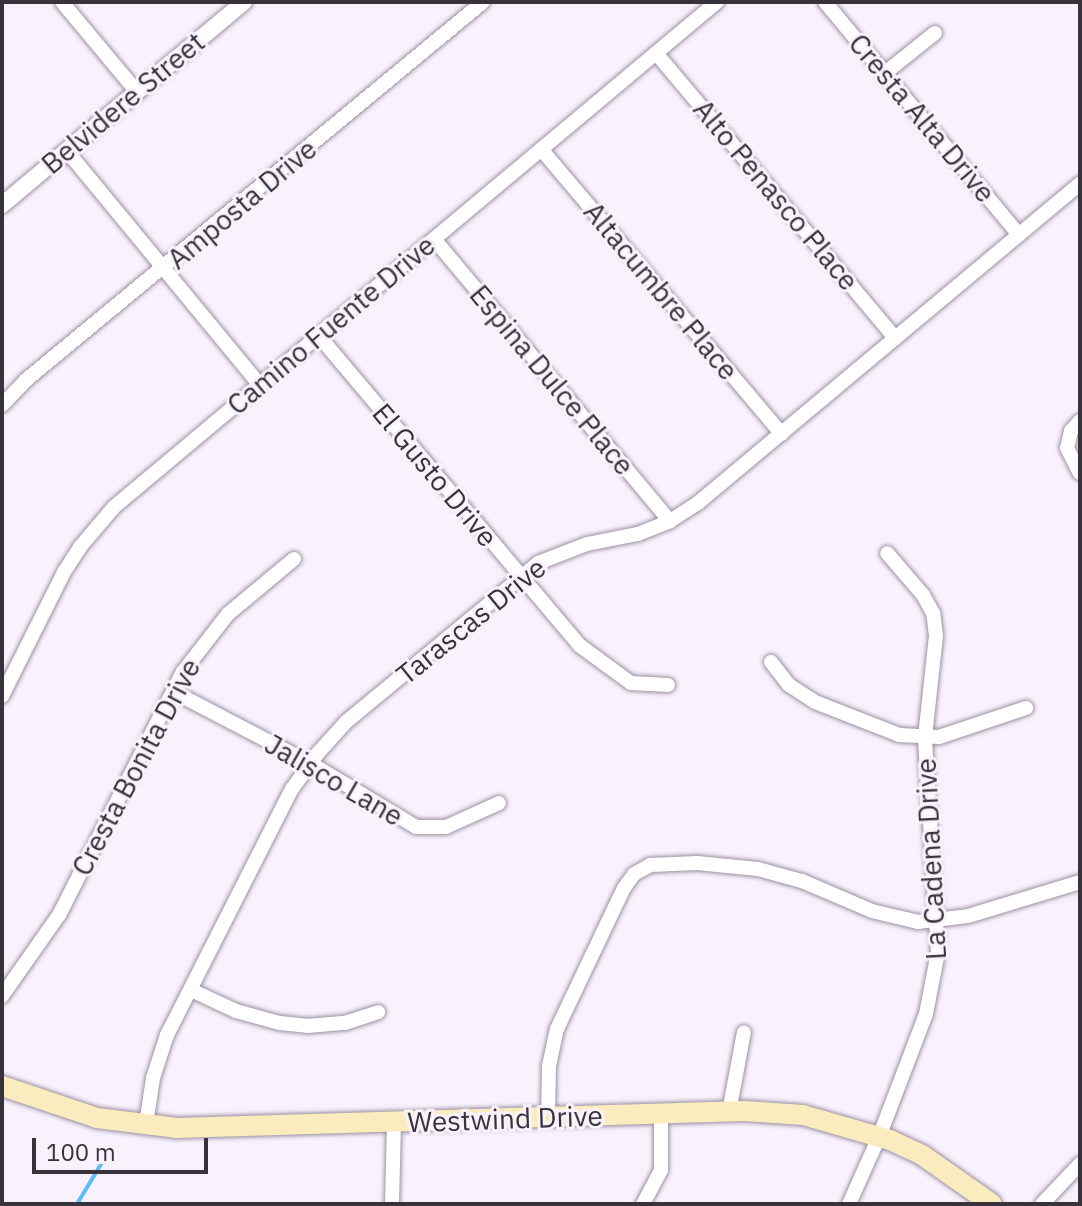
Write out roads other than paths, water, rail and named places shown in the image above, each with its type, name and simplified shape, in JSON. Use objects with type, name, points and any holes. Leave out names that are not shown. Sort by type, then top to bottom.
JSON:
[{"type":"main road","name":"Westwind Drive","points":[[2,1086],[57,1107],[146,1124],[207,1128],[729,1112],[812,1117],[879,1137],[922,1155],[992,1204]]},
{"type":"street","points":[[62,2],[137,92]]},
{"type":"street","name":"Belvidere Street","points":[[2,205],[244,2]]},
{"type":"street","name":"Amposta Drive","points":[[2,405],[26,380],[164,269],[483,2]]},
{"type":"street","name":"Camino Fuente Drive","points":[[2,696],[64,572],[100,522],[717,2]]},
{"type":"street","name":"Cresta Alta Drive","points":[[825,2],[1019,235]]},
{"type":"street","points":[[885,73],[935,33]]},
{"type":"street","name":"Alto Penasco Place","points":[[656,53],[895,338]]},
{"type":"street","name":"Altacumbre Place","points":[[541,149],[782,434]]},
{"type":"street","points":[[67,151],[260,385]]},
{"type":"street","name":"Tarascas Drive","points":[[146,1124],[161,1051],[191,990],[292,789],[346,722],[520,576],[565,550],[625,538],[670,521],[698,503],[1080,184]]},
{"type":"street","name":"Espina Dulce Place","points":[[434,239],[670,521]]},
{"type":"street","name":"El Gusto Drive","points":[[319,336],[579,645],[605,667],[641,686],[668,685]]},
{"type":"street","points":[[1080,421],[1071,431],[1067,448],[1080,473]]},
{"type":"street","name":"La Cadena Drive","points":[[849,1204],[879,1137],[934,988],[938,952],[925,737],[936,636],[933,613],[915,584],[887,553]]},
{"type":"street","name":"Cresta Bonita Drive","points":[[2,996],[59,915],[201,645],[228,614],[294,559]]},
{"type":"street","points":[[771,662],[789,685],[834,712],[899,735],[939,737],[1026,708]]},
{"type":"street","name":"Jalisco Lane","points":[[174,692],[310,763],[403,820],[426,830],[446,827],[499,803]]},
{"type":"street","points":[[548,1118],[549,1066],[557,1029],[624,888],[640,869],[667,863],[758,869],[802,881],[896,918],[936,922],[977,914],[1080,882]]},
{"type":"street","points":[[191,990],[236,1011],[280,1023],[345,1023],[378,1012]]},
{"type":"street","points":[[729,1112],[744,1032]]},
{"type":"street","points":[[643,1204],[661,1170],[661,1114]]},
{"type":"street","points":[[392,1204],[394,1122]]},
{"type":"street","points":[[1042,1204],[1080,1164]]},
{"type":"waterway","points":[[77,1204],[106,1156]]}]
